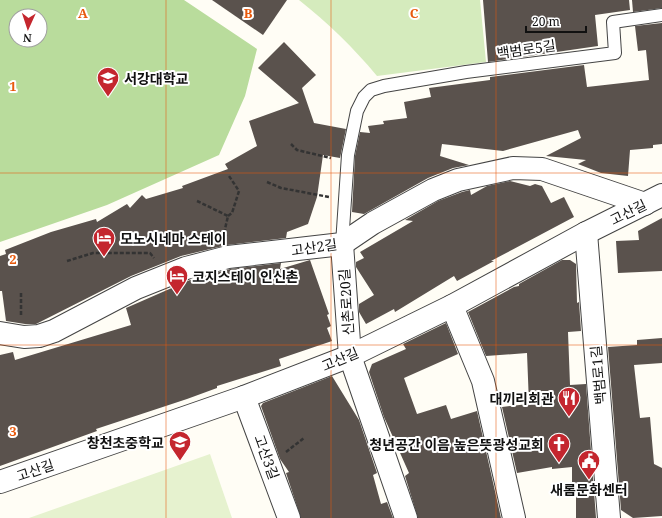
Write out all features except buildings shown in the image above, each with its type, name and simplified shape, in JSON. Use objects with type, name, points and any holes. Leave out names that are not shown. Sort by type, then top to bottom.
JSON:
[{"type":"street","name":"고산2길","points":[[0,333],[24,337],[40,336],[54,331],[136,288],[186,268],[214,260],[228,257],[342,244],[373,223],[433,190],[458,180],[514,168],[542,169],[653,200]]},
{"type":"street","name":"고산길","points":[[0,482],[244,397],[350,356],[452,306],[586,232],[653,200]]},
{"type":"street","name":"백범로1길","points":[[586,232],[609,518]]},
{"type":"street","name":"신촌로20길","points":[[342,244],[350,356],[406,518]]},
{"type":"street","points":[[452,306],[483,381],[514,518]]},
{"type":"street","name":"고산3길","points":[[244,397],[289,518]]},
{"type":"lane","name":"백범로5길","points":[[342,244],[348,155],[357,111],[364,97],[371,90],[384,86],[466,72],[615,53],[613,22],[662,15]]},
{"type":"path","points":[[291,144],[297,150],[332,158]]},
{"type":"path","points":[[225,229],[228,216],[232,213],[239,191],[229,176]]},
{"type":"path","points":[[267,182],[281,188],[334,198]]},
{"type":"path","points":[[197,201],[228,216]]},
{"type":"path","points":[[67,261],[93,253],[142,253]]},
{"type":"path","points":[[20,305],[21,292]]},
{"type":"green space","name":"서강대학교","points":[[0,0],[184,0],[257,49],[245,96],[219,155],[107,205],[0,242]]},
{"type":"green space","points":[[299,0],[480,0],[486,62],[377,76],[340,36]]},
{"type":"green space","points":[[210,454],[232,518],[29,518]]},
{"type":"place","name":"서강대학교","points":[[108,98]]},
{"type":"place","name":"모노시네마 스테이","points":[[104,258]]},
{"type":"place","name":"코지스테이 인신촌","points":[[177,296]]},
{"type":"place","name":"대끼리회관","points":[[569,418]]},
{"type":"place","name":"창천초중학교","points":[[180,462]]},
{"type":"place","name":"청년공간 이음 높은뜻광성교회","points":[[559,464]]},
{"type":"place","name":"새롬문화센터","points":[[589,480]]}]
